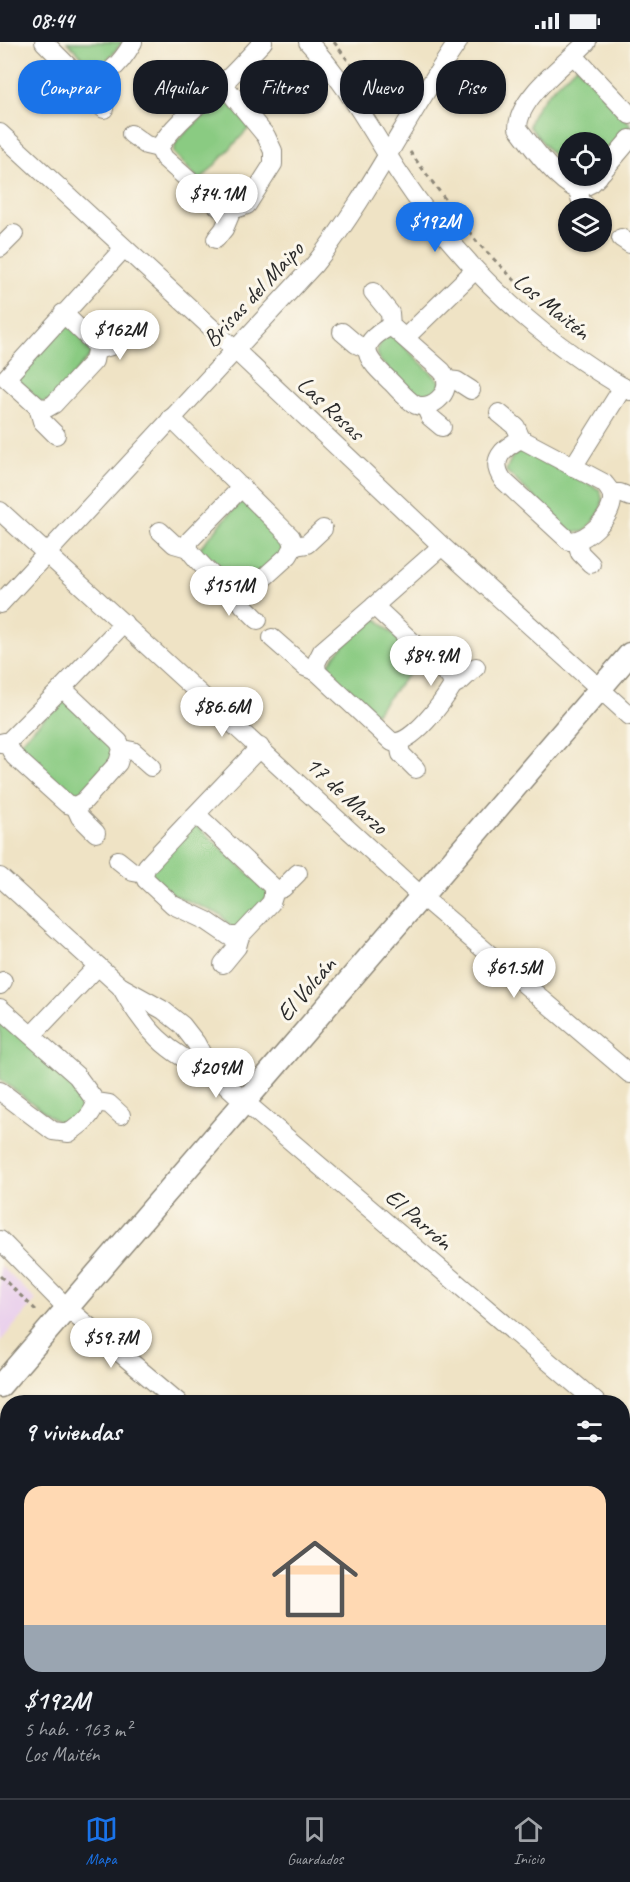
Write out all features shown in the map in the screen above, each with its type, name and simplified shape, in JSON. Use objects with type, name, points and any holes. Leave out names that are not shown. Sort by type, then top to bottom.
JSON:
[{"type":"street","points":[[44,42],[62,60]]},
{"type":"street","points":[[120,60],[133,42]]},
{"type":"street","points":[[228,79],[263,42]]},
{"type":"street","name":"Los Maitén","points":[[308,42],[352,97],[388,155],[440,230],[475,270],[530,322],[570,353],[626,389]]},
{"type":"street","name":"Brisas del Maipo","points":[[0,604],[320,257],[339,232],[458,42]]},
{"type":"street","points":[[580,198],[578,190],[561,179],[518,128],[518,118],[535,92],[587,42]]},
{"type":"street","points":[[574,56],[630,116]]},
{"type":"street","points":[[159,148],[164,159],[220,208],[232,210],[247,205],[273,164],[273,151],[266,136],[228,90]]},
{"type":"street","points":[[159,148],[166,136],[188,114]]},
{"type":"street","name":"Las Rosas","points":[[0,132],[442,546],[630,716]]},
{"type":"street","points":[[131,134],[146,145],[159,148]]},
{"type":"street","points":[[612,160],[630,139]]},
{"type":"street","points":[[578,190],[586,186]]},
{"type":"street","points":[[216,239],[224,229],[232,210]]},
{"type":"street","points":[[0,248],[14,234]]},
{"type":"street","points":[[56,435],[42,420],[38,407],[3,377],[124,248]]},
{"type":"street","points":[[373,292],[390,313],[398,332],[442,371],[447,380],[444,392],[437,402],[425,406],[415,404],[374,366],[368,358],[367,349],[372,338],[398,332],[475,270]]},
{"type":"street","points":[[38,407],[47,408],[54,404],[94,362],[96,350],[94,343],[63,313]]},
{"type":"street","points":[[342,332],[356,344],[367,349]]},
{"type":"street","points":[[96,350],[111,346],[122,334]]},
{"type":"street","points":[[447,380],[457,381],[471,390]]},
{"type":"street","points":[[573,467],[626,389]]},
{"type":"street","points":[[425,406],[430,417],[442,427]]},
{"type":"street","points":[[499,413],[516,427],[521,439],[604,483],[612,494],[612,503],[606,516],[589,536],[577,542],[569,541],[497,472],[496,465],[500,454],[509,444],[521,439]]},
{"type":"street","points":[[160,531],[174,544],[188,548],[195,559],[231,590],[239,593],[248,592],[289,555],[294,546],[291,537],[171,418]]},
{"type":"street","points":[[188,548],[190,540],[242,487]]},
{"type":"street","points":[[612,494],[620,493],[630,497]]},
{"type":"street","name":"17 de Marzo","points":[[0,510],[421,896],[630,1074]]},
{"type":"street","points":[[294,546],[307,544],[323,529]]},
{"type":"street","points":[[577,542],[580,553],[591,564]]},
{"type":"street","points":[[317,672],[316,663],[322,651],[442,546]]},
{"type":"street","points":[[239,593],[243,605],[258,620]]},
{"type":"street","points":[[374,606],[450,677],[453,686]]},
{"type":"street","points":[[62,688],[119,742],[122,749],[118,763],[84,801],[75,806],[67,804],[14,756],[4,742],[62,688],[124,623]]},
{"type":"street","points":[[272,638],[305,667],[317,672],[392,742],[399,743],[411,737],[444,700],[453,686],[476,667]]},
{"type":"street","name":"El Volcán","points":[[0,1386],[630,654]]},
{"type":"street","points":[[399,743],[401,753],[416,769]]},
{"type":"street","points":[[240,936],[229,936],[207,921],[173,905],[146,880],[144,874],[147,866],[260,747]]},
{"type":"street","points":[[122,749],[133,752],[151,767]]},
{"type":"street","points":[[75,806],[80,817],[96,833]]},
{"type":"street","points":[[196,814],[270,883],[274,891],[271,903],[240,936],[237,947],[223,964]]},
{"type":"street","points":[[118,860],[133,872],[144,874]]},
{"type":"street","points":[[274,891],[283,888],[298,873]]},
{"type":"street","name":"El Parrón","points":[[0,877],[120,986],[163,1010],[182,1025],[196,1043],[211,1071]]},
{"type":"street","points":[[32,1035],[98,966]]},
{"type":"street","name":"El Parrón","points":[[120,986],[137,1015],[155,1037],[187,1060],[211,1071],[588,1395]]},
{"type":"street","points":[[0,1008],[77,1076],[96,1102],[110,1104],[121,1115]]},
{"type":"street","points":[[0,1091],[53,1131],[69,1133],[86,1121],[94,1110],[96,1102]]},
{"type":"street","points":[[0,1240],[67,1308],[170,1395]]},
{"type":"path","points":[[334,42],[347,60]]},
{"type":"path","points":[[399,136],[477,242],[540,306]]},
{"type":"path","points":[[0,1276],[52,1325]]},
{"type":"shaded area","points":[[0,1265],[36,1300],[0,1342]]},
{"type":"green space","points":[[67,42],[123,42],[107,60],[85,60]]},
{"type":"green space","points":[[577,66],[630,124],[627,135],[612,154],[612,132],[558,132],[558,162],[529,126],[536,109],[555,86]]},
{"type":"green space","points":[[228,103],[250,127],[200,181],[173,152],[177,141],[205,114],[228,114]]},
{"type":"green space","points":[[66,322],[95,350],[52,400],[41,403],[13,376]]},
{"type":"green space","points":[[391,334],[442,383],[431,398],[419,397],[380,361],[377,352],[381,340]]},
{"type":"green space","points":[[526,449],[600,490],[601,508],[584,532],[571,532],[506,471],[515,454]]},
{"type":"green space","points":[[242,500],[285,542],[287,552],[240,588],[197,551]]},
{"type":"green space","points":[[376,618],[420,660],[374,715],[326,669],[342,648]]},
{"type":"green space","points":[[64,699],[123,756],[77,804],[13,749]]},
{"type":"green space","points":[[193,822],[271,894],[236,933],[221,915],[174,895],[147,872]]},
{"type":"green space","points":[[0,1016],[86,1098],[86,1107],[77,1118],[64,1125],[0,1079]]}]
